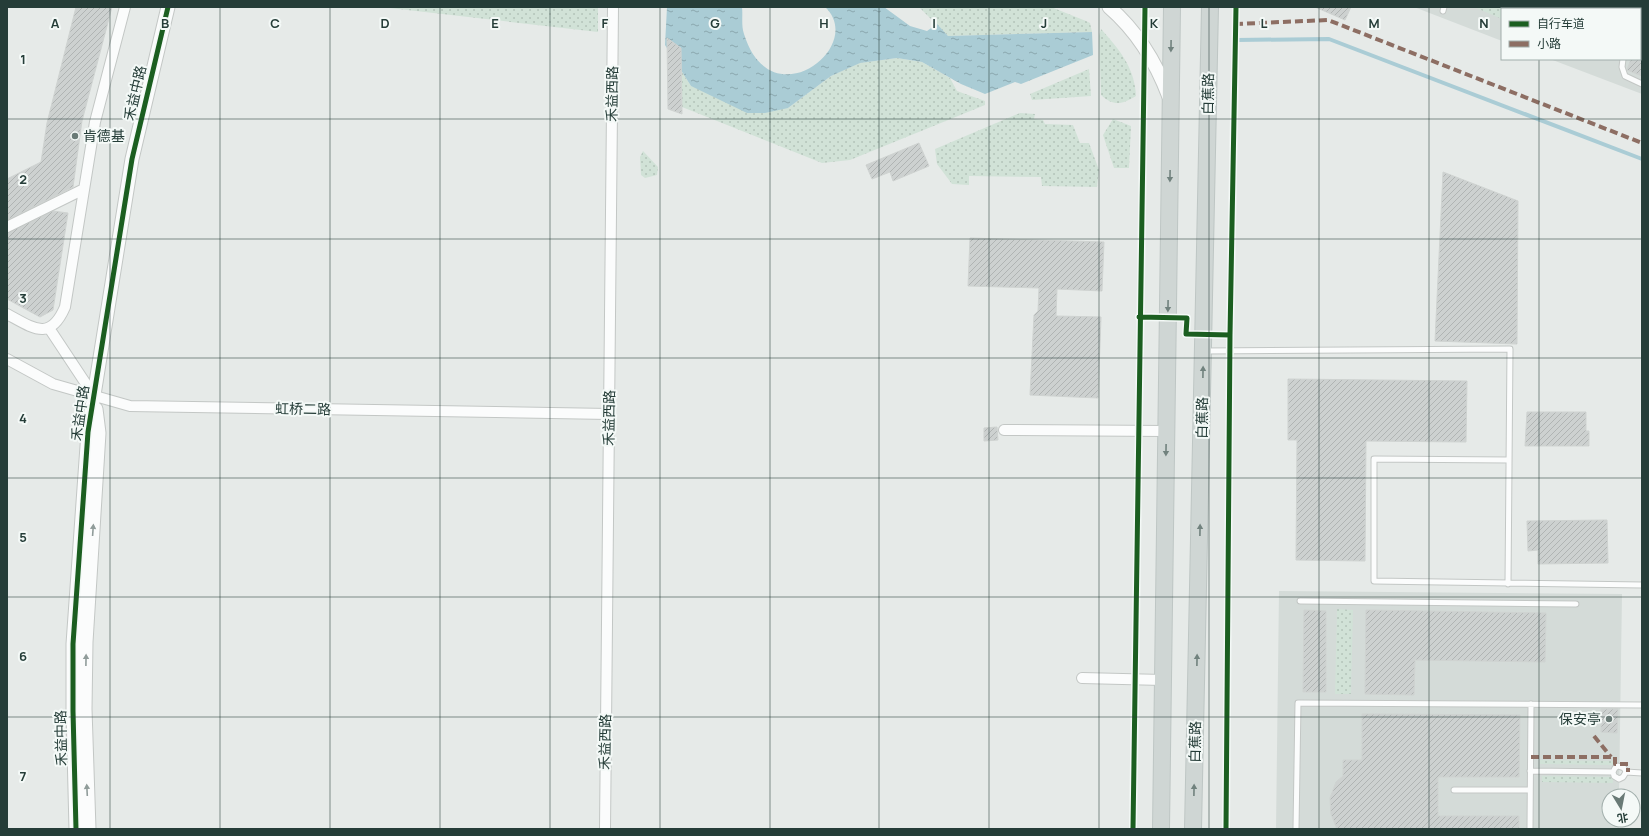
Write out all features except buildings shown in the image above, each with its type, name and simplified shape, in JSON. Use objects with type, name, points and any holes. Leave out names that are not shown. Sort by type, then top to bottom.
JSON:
[{"type":"main road","points":[[1161,829],[1172,7]]},
{"type":"main road","name":"白蕉路","points":[[1193,829],[1210,7]]},
{"type":"street","points":[[7,314],[36,328],[49,328],[60,320],[65,307],[95,122],[125,7]]},
{"type":"street","name":"禾益中路","points":[[76,829],[73,644],[88,432],[132,159],[168,7]]},
{"type":"street","name":"禾益西路","points":[[605,829],[613,7]]},
{"type":"street","points":[[1108,7],[1128,26],[1144,46],[1158,70],[1171,101]]},
{"type":"street","points":[[7,227],[84,189]]},
{"type":"street","points":[[49,328],[94,396]]},
{"type":"street","name":"虹桥二路","points":[[7,359],[53,384],[130,406],[609,414]]},
{"type":"street","name":"禾益中路","points":[[89,829],[85,709],[86,642],[99,433],[94,396]]},
{"type":"street","points":[[1004,430],[1166,431]]},
{"type":"street","points":[[1082,678],[1163,680]]},
{"type":"lane","points":[[1624,60],[1622,67],[1625,76],[1642,84]]},
{"type":"lane","points":[[1204,351],[1510,349],[1508,584]]},
{"type":"lane","points":[[1509,460],[1374,459],[1374,581],[1642,585]]},
{"type":"lane","points":[[1300,601],[1576,604]]},
{"type":"lane","points":[[1296,829],[1298,703],[1642,705]]},
{"type":"lane","points":[[1530,829],[1531,704]]},
{"type":"lane","points":[[1613,772],[1618,766],[1624,768],[1626,772],[1642,773]]},
{"type":"lane","points":[[1530,771],[1613,772]]},
{"type":"lane","points":[[1613,772],[1614,776],[1619,778],[1624,776],[1626,772]]},
{"type":"lane","points":[[1454,790],[1530,790]]},
{"type":"shaded area","points":[[1414,7],[1642,7],[1642,94],[1553,60],[1641,60],[1641,8],[1501,8],[1501,41]]},
{"type":"shaded area","points":[[1279,591],[1622,594],[1619,788],[1601,788],[1601,828],[1619,829],[1276,829]]},
{"type":"green space","points":[[381,7],[598,7],[598,32]]},
{"type":"green space","points":[[919,7],[1051,7],[1090,23],[1092,32],[948,36]]},
{"type":"green space","points":[[1474,7],[1555,7],[1501,8],[1501,19]]},
{"type":"green space","points":[[1101,29],[1120,52],[1133,77],[1136,96],[1127,101],[1114,103],[1101,95],[1099,36]]},
{"type":"green space","points":[[897,58],[922,62],[950,78],[957,91],[985,101],[985,105],[850,160],[822,163],[682,107],[682,72],[691,86],[788,108],[831,76],[859,63]]},
{"type":"green space","points":[[1089,69],[1091,96],[1032,100],[1030,94]]},
{"type":"green space","points":[[1020,113],[1035,114],[1034,119],[1043,120],[1045,124],[1073,125],[1080,143],[1089,143],[1099,170],[1097,187],[1042,186],[1041,177],[969,176],[969,185],[952,184],[937,164],[935,149]]},
{"type":"green space","points":[[1113,119],[1131,126],[1129,168],[1114,168],[1103,135]]},
{"type":"green space","points":[[643,151],[658,167],[657,175],[645,178],[641,175],[640,157]]},
{"type":"green space","points":[[1337,609],[1353,610],[1351,694],[1335,694]]},
{"type":"green space","points":[[1540,760],[1613,761],[1613,765],[1540,764]]},
{"type":"green space","points":[[1542,776],[1613,777],[1613,783],[1542,782]]},
{"type":"water","points":[[667,7],[742,7],[744,34],[757,59],[774,72],[793,74],[810,68],[825,56],[834,40],[835,23],[825,7],[884,7],[910,26],[927,31],[937,24],[948,36],[1092,32],[1093,55],[1021,84],[1015,82],[985,94],[961,84],[922,62],[897,58],[860,63],[831,76],[788,108],[765,113],[747,113],[691,86],[665,45]]},
{"type":"waterway","points":[[1237,40],[1329,39],[1642,159]]},
{"type":"marked path","points":[[1235,24],[1328,20],[1642,143]]},
{"type":"marked path","points":[[1594,736],[1611,757]]},
{"type":"marked path","points":[[1531,757],[1615,757],[1615,764],[1628,764],[1628,772]]},
{"type":"cycle path","points":[[76,829],[73,644],[88,432],[132,159],[168,7]]},
{"type":"cycle path","points":[[1133,829],[1145,7]]},
{"type":"cycle path","points":[[1226,829],[1230,335],[1236,7]]},
{"type":"cycle path","points":[[1139,317],[1187,318],[1186,334],[1230,335]]},
{"type":"place","name":"肯德基","points":[[75,136]]},
{"type":"place","name":"保安亭","points":[[1609,719]]}]
